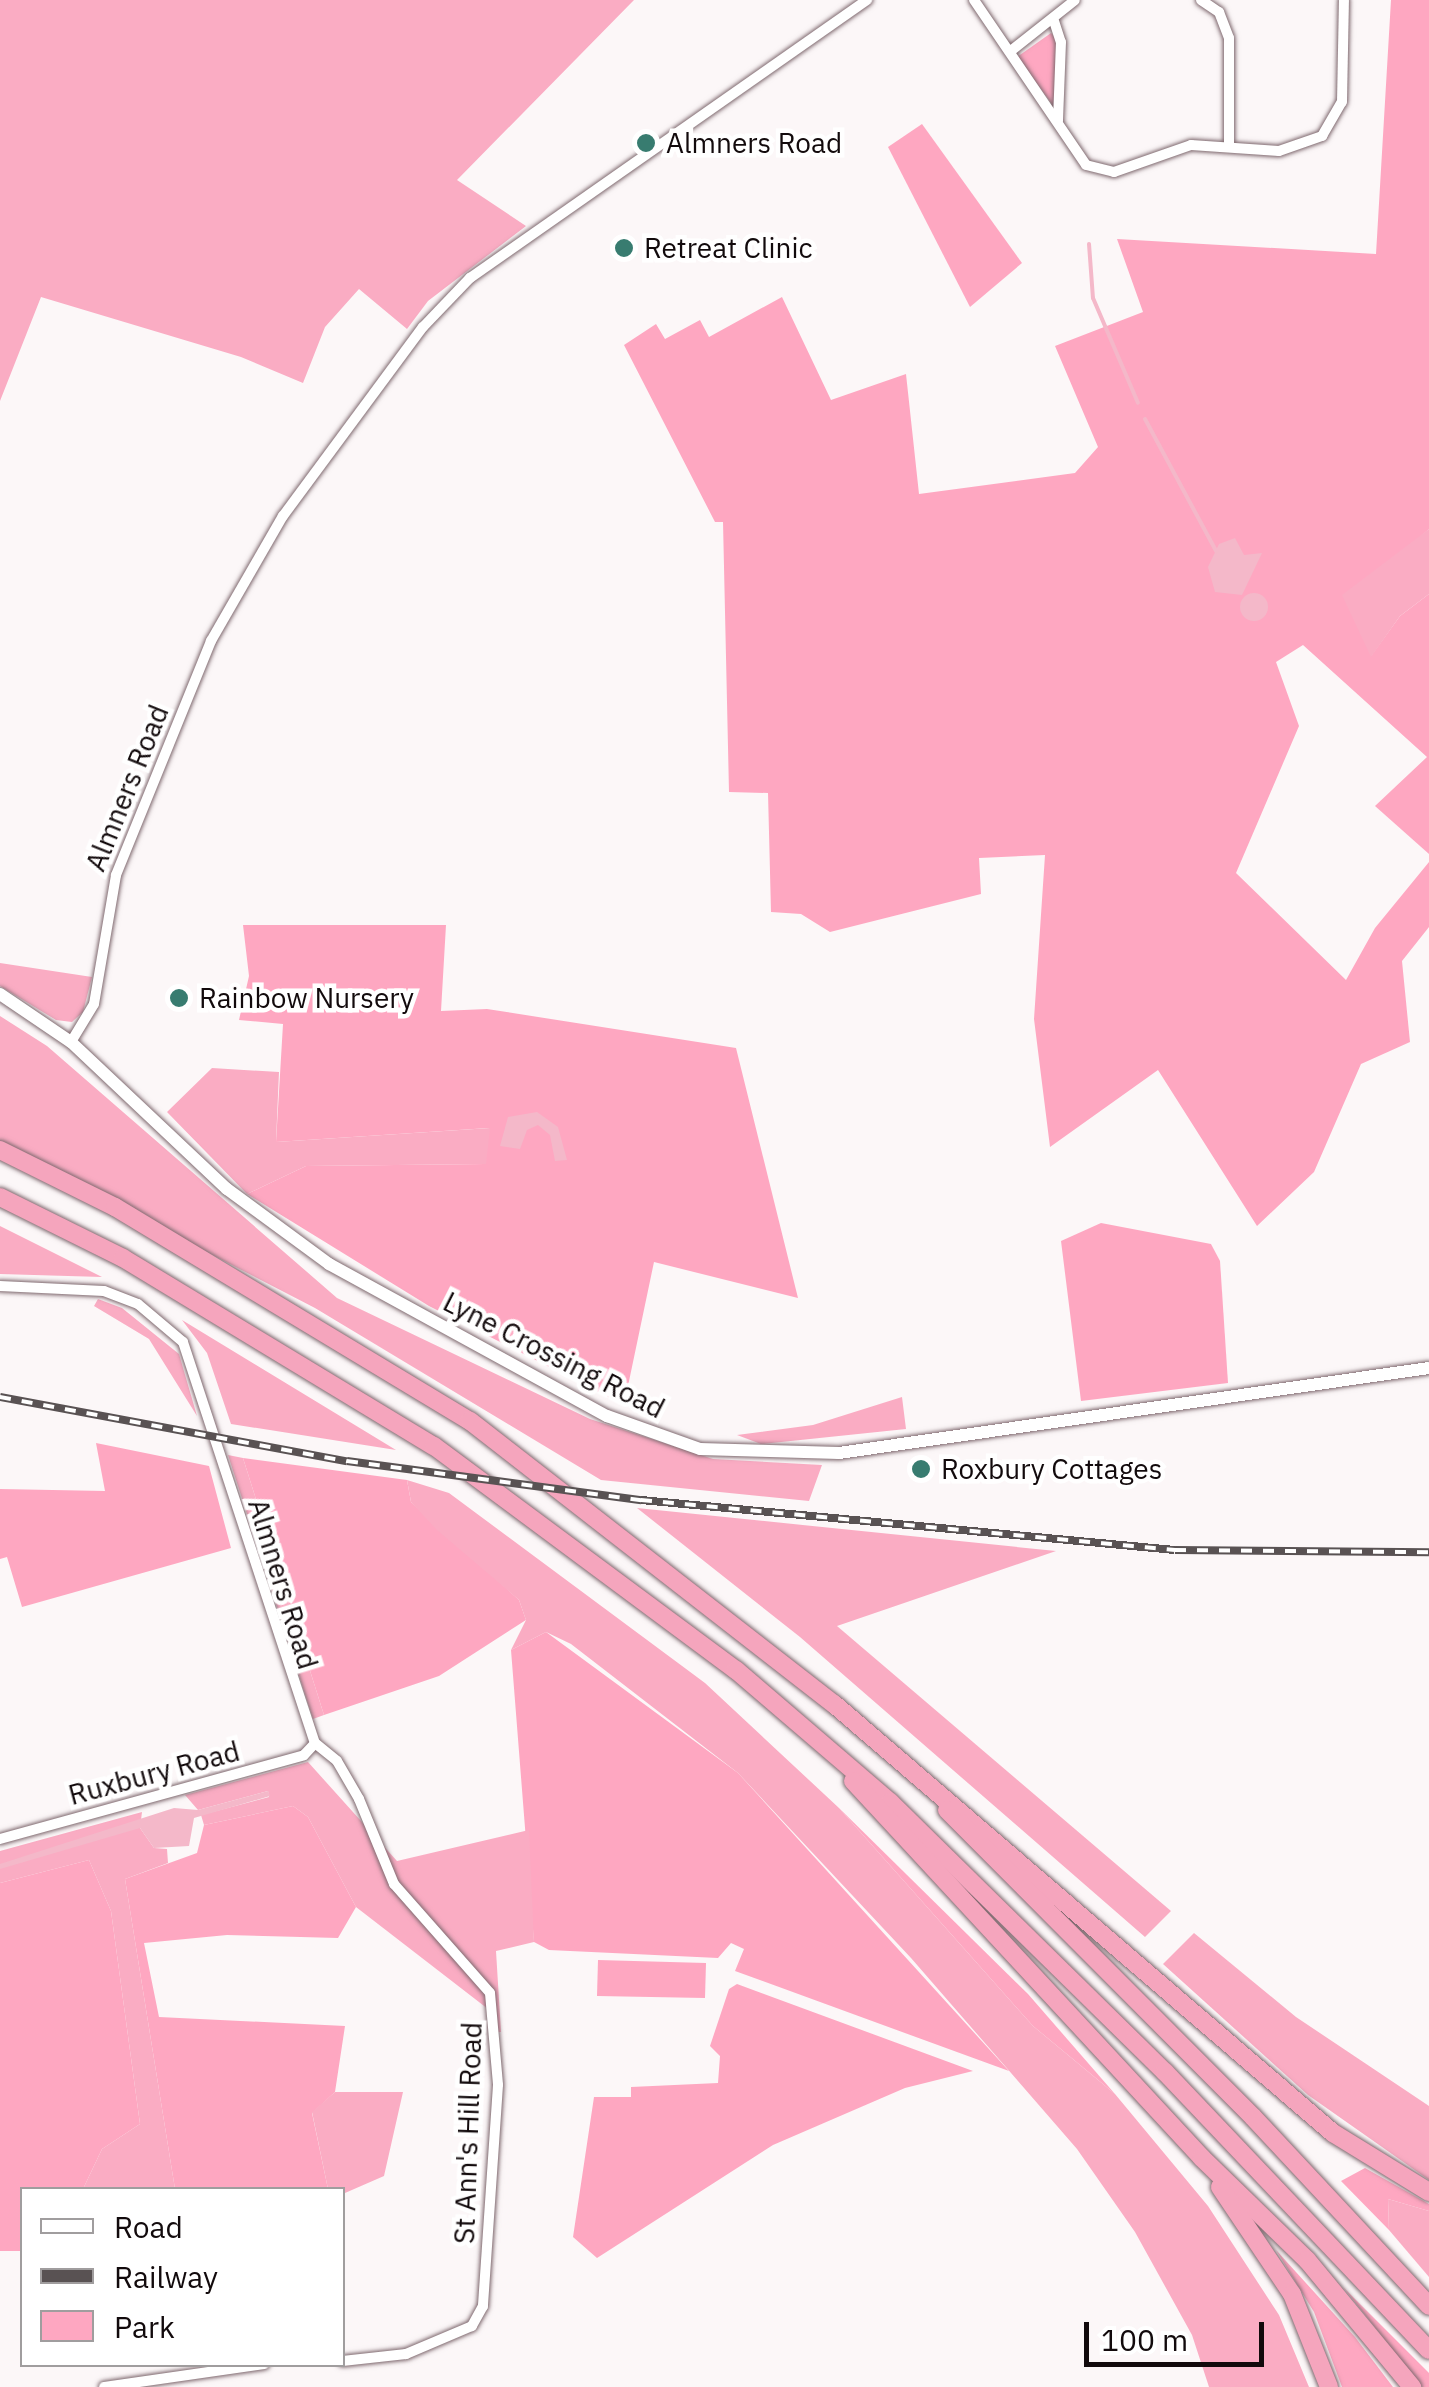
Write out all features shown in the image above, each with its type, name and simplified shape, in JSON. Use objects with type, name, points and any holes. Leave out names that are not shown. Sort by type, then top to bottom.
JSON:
[{"type":"highway","points":[[0,1150],[115,1207],[470,1421],[734,1622],[934,1794],[1020,1857],[1333,2133],[1429,2192]]},
{"type":"highway","points":[[0,1197],[123,1258],[434,1446],[653,1605],[890,1802],[1165,2072],[1429,2350]]},
{"type":"highway","points":[[831,1753],[880,1816],[1202,2158],[1307,2260],[1412,2387]]},
{"type":"highway","points":[[934,1794],[1429,2306]]},
{"type":"highway","points":[[1202,2158],[1292,2294],[1329,2387]]},
{"type":"street","name":"Almners Road","points":[[71,1042],[94,1004],[116,875],[211,641],[283,516],[423,327],[494,260],[867,0]]},
{"type":"street","points":[[974,0],[1012,50],[1021,78],[1094,170],[1114,172],[1192,145],[1296,149],[1331,128],[1342,102],[1344,0]]},
{"type":"street","points":[[1012,50],[1075,0]]},
{"type":"street","points":[[1202,0],[1210,0],[1219,12],[1232,61],[1229,146]]},
{"type":"street","points":[[1054,20],[1060,42],[1058,122]]},
{"type":"street","name":"Lyne Crossing Road","points":[[0,994],[71,1042],[227,1189],[330,1264],[608,1416],[700,1449],[838,1453],[1429,1368]]},
{"type":"street","name":"Almners Road","points":[[0,1286],[104,1291],[138,1304],[182,1342],[276,1643],[315,1744]]},
{"type":"street","name":"Ruxbury Road","points":[[0,1839],[304,1755],[315,1744]]},
{"type":"street","name":"St Ann's Hill Road","points":[[315,1744],[337,1761],[359,1799],[394,1884],[487,1985],[494,2007],[498,2084],[478,2318],[406,2354],[345,2360]]},
{"type":"street","points":[[104,2387],[243,2367]]},
{"type":"green space","points":[[1391,0],[1429,0],[1429,529],[1392,562],[1371,656],[1400,616],[1429,594],[1429,854],[1375,806],[1427,757],[1303,645],[1276,662],[1299,726],[1236,873],[1346,980],[1375,928],[1429,862],[1429,927],[1402,961],[1410,1042],[1361,1064],[1314,1172],[1257,1226],[1158,1070],[1050,1147],[1034,1019],[1045,855],[979,858],[981,894],[830,932],[801,914],[771,912],[768,793],[729,792],[723,522],[715,522],[624,345],[656,324],[665,339],[700,320],[709,337],[782,297],[831,400],[906,374],[919,494],[1075,473],[1098,447],[1055,346],[1143,312],[1117,239],[1376,254]]},
{"type":"green space","points":[[1051,33],[1056,38],[1055,108],[1017,57]]},
{"type":"green space","points":[[922,124],[1022,263],[970,307],[888,147]]},
{"type":"green space","points":[[243,925],[446,925],[441,1011],[487,1009],[736,1048],[798,1298],[654,1262],[624,1405],[429,1306],[247,1194],[306,1166],[485,1164],[489,1128],[276,1142],[283,1024],[239,1020],[249,976]]},
{"type":"green space","points":[[1101,1223],[1211,1244],[1220,1261],[1228,1383],[1081,1401],[1061,1241]]},
{"type":"green space","points":[[96,1443],[209,1466],[231,1548],[22,1607],[7,1557],[0,1559],[0,1489],[105,1491]]},
{"type":"green space","points":[[243,1458],[407,1480],[411,1502],[519,1600],[526,1620],[439,1676],[324,1715]]},
{"type":"green space","points":[[546,1632],[738,1773],[1009,2071],[735,1971],[744,1949],[731,1943],[718,1958],[549,1950],[534,1942],[511,1650]]},
{"type":"green space","points":[[293,1806],[308,1817],[356,1907],[338,1938],[227,1935],[144,1943],[159,2017],[345,2026],[335,2092],[312,2113],[328,2187],[175,2187],[125,1879],[197,1853],[204,1825]]},
{"type":"green space","points":[[839,1808],[1028,1994],[1115,2094],[1033,2026]]},
{"type":"green space","points":[[89,1860],[111,1911],[140,2124],[102,2149],[84,2187],[20,2187],[20,2251],[0,2251],[0,1883]]},
{"type":"green space","points":[[598,1960],[706,1963],[705,1998],[597,1996]]},
{"type":"green space","points":[[737,1984],[973,2071],[905,2088],[773,2145],[597,2258],[573,2237],[594,2097],[631,2097],[631,2087],[718,2083],[720,2056],[710,2046],[729,1989]]},
{"type":"green space","points":[[1365,2168],[1429,2204],[1429,2211],[1388,2199],[1389,2230],[1341,2181]]},
{"type":"green space","points":[[1276,2250],[1355,2337],[1393,2387],[1342,2387],[1314,2312]]},
{"type":"green space","points":[[1343,2287],[1429,2373],[1429,2387],[1422,2387]]},
{"type":"shaded area","points":[[0,0],[634,0],[457,180],[526,226],[428,301],[407,329],[359,289],[325,327],[303,383],[241,357],[41,297],[0,401]]},
{"type":"shaded area","points":[[1429,529],[1429,594],[1400,616],[1371,657],[1342,595]]},
{"type":"shaded area","points":[[1235,538],[1244,555],[1262,553],[1242,595],[1215,592],[1208,567],[1219,544]]},
{"type":"shaded area","points":[[1254,593],[1264,597],[1268,607],[1264,617],[1254,621],[1244,617],[1240,607],[1244,597]]},
{"type":"shaded area","points":[[0,963],[92,977],[83,1012],[72,1022],[56,1020],[0,986]]},
{"type":"shaded area","points":[[0,1016],[47,1046],[337,1298],[590,1419],[713,1459],[822,1465],[809,1501],[601,1480],[315,1308],[0,1145]]},
{"type":"shaded area","points":[[212,1068],[279,1072],[276,1142],[490,1128],[486,1164],[306,1166],[247,1194],[167,1112]]},
{"type":"shaded area","points":[[537,1112],[558,1127],[567,1160],[555,1161],[550,1135],[538,1125],[527,1130],[520,1149],[500,1146],[508,1117]]},
{"type":"shaded area","points":[[0,1226],[102,1277],[0,1274]]},
{"type":"shaded area","points":[[98,1299],[122,1308],[179,1354],[197,1416],[149,1339],[94,1306]]},
{"type":"shaded area","points":[[182,1320],[396,1450],[231,1424],[207,1353]]},
{"type":"shaded area","points":[[902,1397],[906,1429],[761,1444],[737,1435],[813,1425]]},
{"type":"shaded area","points":[[228,1455],[243,1458],[324,1715],[313,1719]]},
{"type":"shaded area","points":[[407,1480],[449,1493],[705,1683],[839,1808],[1033,2026],[1115,2094],[1208,2206],[1279,2315],[1309,2387],[1209,2387],[1192,2335],[1135,2232],[1077,2149],[911,1958],[738,1773],[571,1644],[546,1632],[511,1650],[526,1620],[519,1600],[437,1530],[411,1502]]},
{"type":"shaded area","points":[[637,1508],[1056,1551],[837,1626],[1171,1911],[1145,1937],[800,1637]]},
{"type":"shaded area","points":[[308,1762],[397,1861],[529,1830],[534,1942],[496,1951],[501,2032],[489,2032],[488,2009],[356,1907],[308,1817],[293,1806],[204,1825],[201,1815],[269,1797],[268,1791],[198,1810],[185,1795]]},
{"type":"shaded area","points":[[268,1791],[270,1796],[194,1818],[189,1846],[154,1848],[140,1828],[0,1869],[0,1864],[174,1808],[198,1810]]},
{"type":"shaded area","points":[[142,1812],[140,1828],[154,1848],[167,1849],[168,1863],[125,1879],[175,2187],[84,2187],[102,2149],[140,2124],[111,1911],[89,1860],[0,1883],[0,1851]]},
{"type":"shaded area","points":[[1194,1933],[1296,2017],[1429,2106],[1429,2180],[1308,2095],[1163,1964]]},
{"type":"shaded area","points":[[335,2092],[403,2092],[384,2176],[345,2193],[345,2187],[328,2187],[312,2112]]},
{"type":"shaded area","points":[[1388,2199],[1429,2211],[1429,2277],[1389,2230]]},
{"type":"waterway","points":[[1089,244],[1093,298],[1138,403]]},
{"type":"waterway","points":[[1145,419],[1216,551]]},
{"type":"railway","points":[[0,1397],[347,1461],[641,1500],[1175,1550],[1429,1552]]},
{"type":"place","name":"Almners Road","points":[[646,143]]},
{"type":"place","name":"Retreat Clinic","points":[[624,248]]},
{"type":"place","name":"Rainbow Nursery","points":[[179,998]]},
{"type":"place","name":"Roxbury Cottages","points":[[921,1469]]}]
